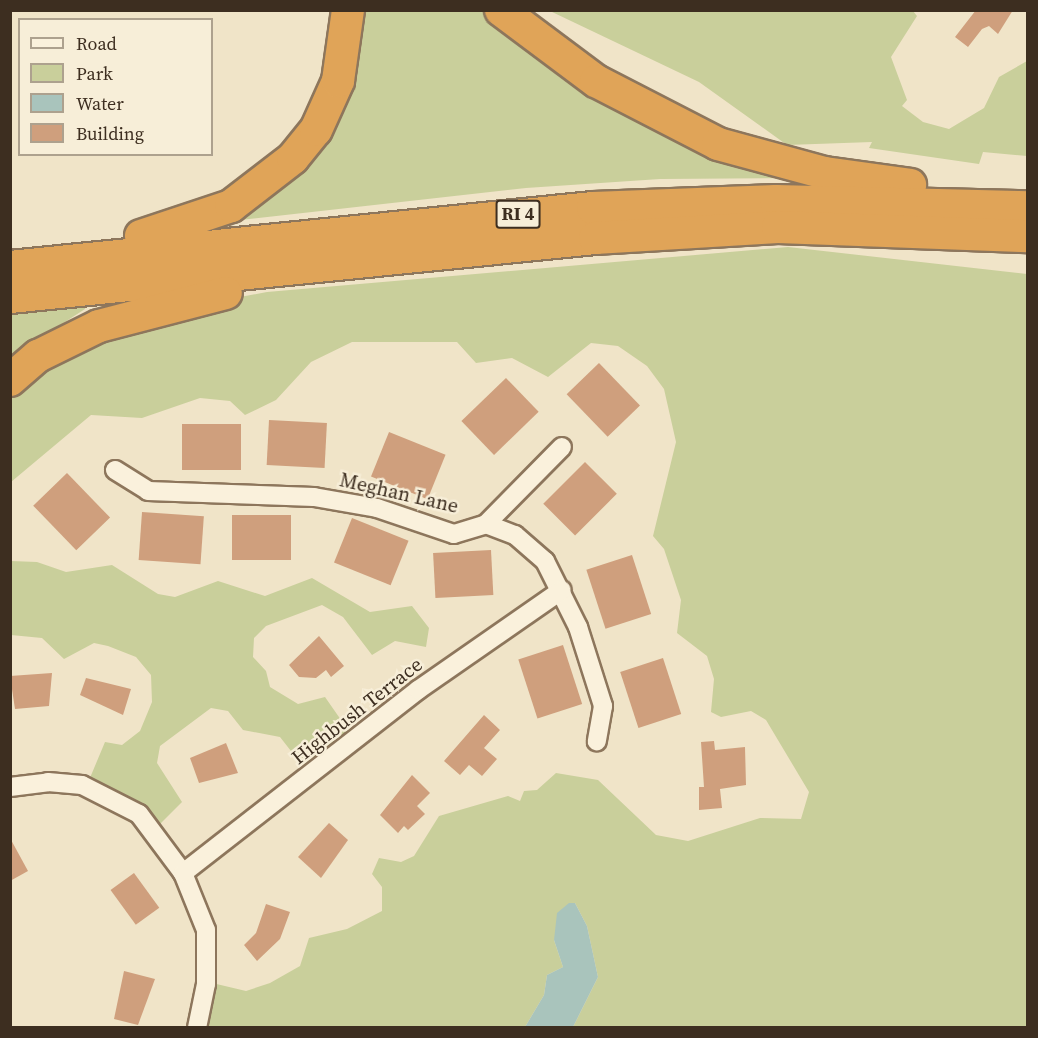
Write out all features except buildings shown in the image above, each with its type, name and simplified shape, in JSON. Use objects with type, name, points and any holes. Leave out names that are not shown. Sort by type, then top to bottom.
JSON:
[{"type":"highway","points":[[10,252],[155,234],[206,218],[260,187],[293,158],[329,106],[345,53],[348,10]]},
{"type":"highway","points":[[501,10],[596,81],[742,154],[874,181],[1028,195]]},
{"type":"highway","name":"RI 4","points":[[10,267],[593,208],[776,201],[1028,207]]},
{"type":"highway","name":"RI 4","points":[[10,297],[484,252],[595,238],[778,226],[881,228],[1028,236]]},
{"type":"highway","points":[[10,380],[68,339],[159,307],[484,252]]},
{"type":"street","points":[[562,447],[486,524],[516,535],[545,561],[562,590],[603,706],[597,741]]},
{"type":"street","name":"Meghan Lane","points":[[115,470],[148,491],[314,497],[377,508],[454,534],[486,524]]},
{"type":"street","name":"Highbush Terrace","points":[[183,873],[418,690],[562,590]]},
{"type":"street","points":[[10,787],[48,782],[112,796],[139,814],[183,873],[202,914],[208,947],[197,1028]]},
{"type":"green space","points":[[352,11],[486,11],[795,178],[660,179],[526,188],[222,222],[282,176]]},
{"type":"green space","points":[[550,11],[913,11],[917,16],[891,57],[907,100],[902,106],[923,122],[949,129],[984,108],[999,77],[1027,61],[1027,156],[983,152],[979,164],[869,148],[872,142],[787,145],[699,82]]},
{"type":"green space","points":[[788,247],[1027,274],[1027,1027],[573,1027],[598,977],[587,926],[575,903],[554,940],[563,967],[547,975],[544,995],[525,1027],[196,1027],[208,982],[246,991],[270,983],[300,966],[309,938],[347,929],[382,911],[382,887],[372,874],[379,858],[401,862],[414,856],[439,816],[508,796],[520,801],[524,791],[537,790],[556,773],[598,780],[656,835],[688,841],[760,818],[801,819],[809,792],[766,720],[751,711],[721,717],[711,712],[714,679],[707,656],[677,633],[681,600],[664,549],[653,536],[676,442],[664,389],[647,366],[618,346],[591,343],[548,377],[512,358],[476,363],[457,342],[352,342],[311,362],[276,400],[245,415],[230,401],[200,398],[142,418],[91,415],[11,482],[11,392],[128,318],[267,292]]},
{"type":"green space","points":[[86,301],[85,309],[11,357],[11,308]]},
{"type":"green space","points":[[11,561],[37,562],[66,572],[112,565],[158,594],[175,597],[218,581],[265,596],[312,578],[370,612],[412,606],[429,628],[426,647],[395,641],[372,655],[343,617],[322,605],[266,626],[254,638],[253,657],[266,671],[270,687],[298,704],[325,697],[355,740],[309,774],[280,737],[243,730],[228,711],[211,708],[160,746],[157,763],[182,802],[153,831],[87,785],[105,742],[122,745],[140,731],[152,702],[151,675],[136,657],[108,646],[94,643],[64,659],[42,638],[11,635]]},
{"type":"water","points":[[569,903],[575,903],[587,926],[598,977],[573,1027],[525,1027],[544,995],[547,975],[563,967],[554,940],[557,913]]}]
